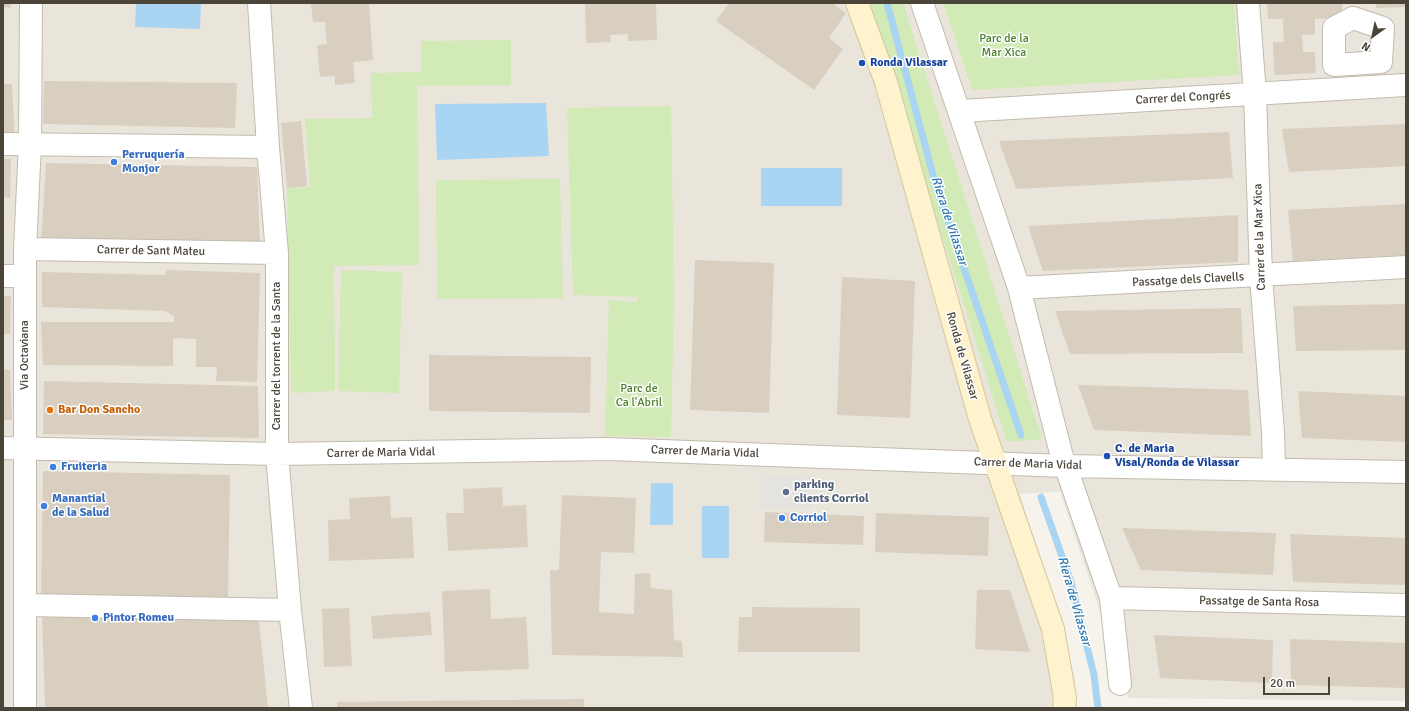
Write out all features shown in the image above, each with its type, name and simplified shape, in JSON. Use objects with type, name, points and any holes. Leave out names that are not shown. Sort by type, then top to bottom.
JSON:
[{"type":"street","name":"Via Octaviana","points":[[25,708],[25,249],[30,144],[31,3]]},
{"type":"street","name":"Carrer del torrent de la Santa","points":[[259,3],[268,147],[277,253],[277,454],[290,610],[301,708]]},
{"type":"street","name":"Ronda de Vilassar","points":[[857,3],[886,82],[980,419],[994,463],[1029,556],[1053,629],[1064,698],[1064,708]]},
{"type":"street","points":[[922,3],[960,112],[1018,288],[1059,444],[1111,598],[1120,684]]},
{"type":"street","name":"Carrer de la Mar Xica","points":[[1248,3],[1255,94],[1261,276],[1273,432],[1274,470]]},
{"type":"street","name":"Carrer del Congrés","points":[[960,112],[1406,85]]},
{"type":"street","points":[[3,144],[268,147]]},
{"type":"street","name":"Carrer de Sant Mateu","points":[[25,249],[277,253]]},
{"type":"street","name":"Passatge dels Clavells","points":[[1018,288],[1406,267]]},
{"type":"street","points":[[3,276],[25,276]]},
{"type":"street","name":"Carrer de Maria Vidal","points":[[3,448],[277,454],[608,449],[1066,466],[1406,472]]},
{"type":"street","name":"Passatge de Santa Rosa","points":[[1111,598],[1406,605]]},
{"type":"street","points":[[26,605],[290,610]]},
{"type":"shaded area","points":[[3,3],[1406,3],[1406,701],[1129,698],[1060,492],[1020,494],[1075,677],[1075,708],[3,708]]},
{"type":"shaded area","name":"parking clients Corriol","points":[[763,475],[811,478],[810,508],[760,507]]},
{"type":"green space","points":[[869,3],[903,3],[1042,439],[1007,442]]},
{"type":"green space","name":"Parc de la Mar Xica","points":[[943,3],[1234,3],[1239,75],[972,90]]},
{"type":"green space","points":[[511,40],[511,85],[417,86],[419,265],[334,266],[335,391],[291,393],[287,188],[310,187],[305,119],[372,118],[371,73],[421,72],[421,41]]},
{"type":"green space","name":"Parc de Ca l'Abril","points":[[671,106],[674,298],[671,437],[605,436],[609,300],[637,302],[638,297],[573,295],[567,108]]},
{"type":"green space","points":[[560,179],[563,298],[437,299],[436,180]]},
{"type":"green space","points":[[341,270],[402,272],[399,393],[338,391]]},
{"type":"water","points":[[136,3],[201,3],[200,29],[135,27]]},
{"type":"water","points":[[546,103],[549,156],[437,160],[435,104]]},
{"type":"water","points":[[761,168],[842,168],[842,206],[761,206]]},
{"type":"water","points":[[651,483],[673,483],[673,525],[650,525]]},
{"type":"water","points":[[702,506],[729,506],[729,558],[702,558]]},
{"type":"building","points":[[3,3],[11,3],[11,8],[3,7]]},
{"type":"building","points":[[311,3],[369,3],[373,60],[353,62],[355,83],[335,85],[335,76],[320,77],[317,45],[327,44],[325,22],[313,22]]},
{"type":"building","points":[[585,3],[656,3],[657,40],[628,41],[628,34],[610,35],[611,42],[586,43]]},
{"type":"building","points":[[729,3],[832,3],[846,13],[829,38],[843,49],[814,90],[716,21]]},
{"type":"building","points":[[1267,3],[1342,3],[1342,18],[1315,19],[1315,34],[1302,35],[1303,52],[1315,52],[1316,73],[1274,75],[1273,42],[1284,42],[1283,19],[1268,19]]},
{"type":"building","points":[[1376,3],[1406,3],[1406,7],[1376,8]]},
{"type":"building","points":[[44,81],[237,83],[235,128],[43,124]]},
{"type":"building","points":[[3,84],[12,84],[15,141],[3,140]]},
{"type":"building","points":[[301,121],[307,186],[287,188],[281,123]]},
{"type":"building","points":[[1406,124],[1406,166],[1289,172],[1282,129]]},
{"type":"building","points":[[1229,132],[1233,178],[1016,189],[999,141]]},
{"type":"building","points":[[3,159],[11,159],[10,198],[3,197]]},
{"type":"building","points":[[46,163],[257,167],[260,247],[41,242]]},
{"type":"building","points":[[1406,204],[1406,255],[1293,261],[1288,210]]},
{"type":"building","points":[[1238,215],[1238,262],[1043,271],[1028,226]]},
{"type":"building","points":[[695,260],[774,263],[769,413],[690,410]]},
{"type":"building","points":[[167,270],[260,273],[257,382],[216,381],[217,367],[196,367],[196,339],[173,338],[173,366],[43,365],[41,322],[174,322],[174,316],[165,311],[42,307],[42,272],[165,275]]},
{"type":"building","points":[[842,277],[915,281],[910,418],[837,415]]},
{"type":"building","points":[[3,296],[11,296],[10,334],[3,334]]},
{"type":"building","points":[[1406,304],[1406,350],[1296,351],[1293,306]]},
{"type":"building","points":[[1241,308],[1243,353],[1070,354],[1055,311]]},
{"type":"building","points":[[429,355],[591,357],[590,413],[429,411]]},
{"type":"building","points":[[3,369],[10,370],[12,420],[3,420]]},
{"type":"building","points":[[44,381],[258,386],[259,438],[43,434]]},
{"type":"building","points":[[1078,385],[1248,390],[1251,436],[1094,430]]},
{"type":"building","points":[[1298,391],[1406,396],[1406,442],[1302,438]]},
{"type":"building","points":[[43,471],[230,475],[228,597],[41,594]]},
{"type":"building","points":[[502,487],[503,506],[526,505],[528,547],[448,551],[446,513],[464,513],[463,489]]},
{"type":"building","points":[[562,495],[636,498],[634,553],[601,552],[599,612],[634,614],[635,574],[650,573],[651,588],[672,590],[674,640],[682,641],[683,657],[552,655],[550,570],[559,570]]},
{"type":"building","points":[[390,496],[391,518],[412,517],[414,558],[329,561],[328,520],[350,519],[349,498]]},
{"type":"building","points":[[765,512],[864,516],[863,545],[764,542]]},
{"type":"building","points":[[876,513],[989,517],[988,556],[875,552]]},
{"type":"building","points":[[1122,528],[1276,533],[1273,575],[1141,570]]},
{"type":"building","points":[[1290,534],[1406,538],[1406,585],[1293,582]]},
{"type":"building","points":[[490,589],[491,619],[526,617],[529,669],[445,672],[442,591]]},
{"type":"building","points":[[977,590],[1010,590],[1030,652],[975,649]]},
{"type":"building","points":[[752,607],[860,608],[860,652],[738,652],[739,617],[752,617]]},
{"type":"building","points":[[349,608],[352,666],[324,667],[322,609]]},
{"type":"building","points":[[430,612],[432,635],[373,639],[371,616]]},
{"type":"building","points":[[42,617],[259,621],[268,708],[45,708]]},
{"type":"building","points":[[1154,635],[1273,640],[1272,683],[1160,678]]},
{"type":"building","points":[[1290,639],[1406,643],[1406,688],[1291,685]]},
{"type":"building","points":[[584,699],[584,708],[337,708],[337,702]]},
{"type":"waterway","name":"Riera de Vilassar","points":[[887,3],[936,186],[1021,435]]},
{"type":"waterway","name":"Riera de Vilassar","points":[[1041,497],[1071,582],[1094,675],[1098,708]]},
{"type":"place","name":"Ronda Vilassar","points":[[862,63]]},
{"type":"place","name":"Perruquería Monjor","points":[[114,162]]},
{"type":"place","name":"Bar Don Sancho","points":[[50,410]]},
{"type":"place","name":"C. de Maria Visal/Ronda de Vilassar","points":[[1107,456]]},
{"type":"place","name":"Fruiteria","points":[[53,467]]},
{"type":"place","name":"parking clients Corriol","points":[[786,492]]},
{"type":"place","name":"Manantial de la Salud","points":[[44,506]]},
{"type":"place","name":"Corriol","points":[[782,518]]},
{"type":"place","name":"Pintor Romeu","points":[[95,618]]}]
